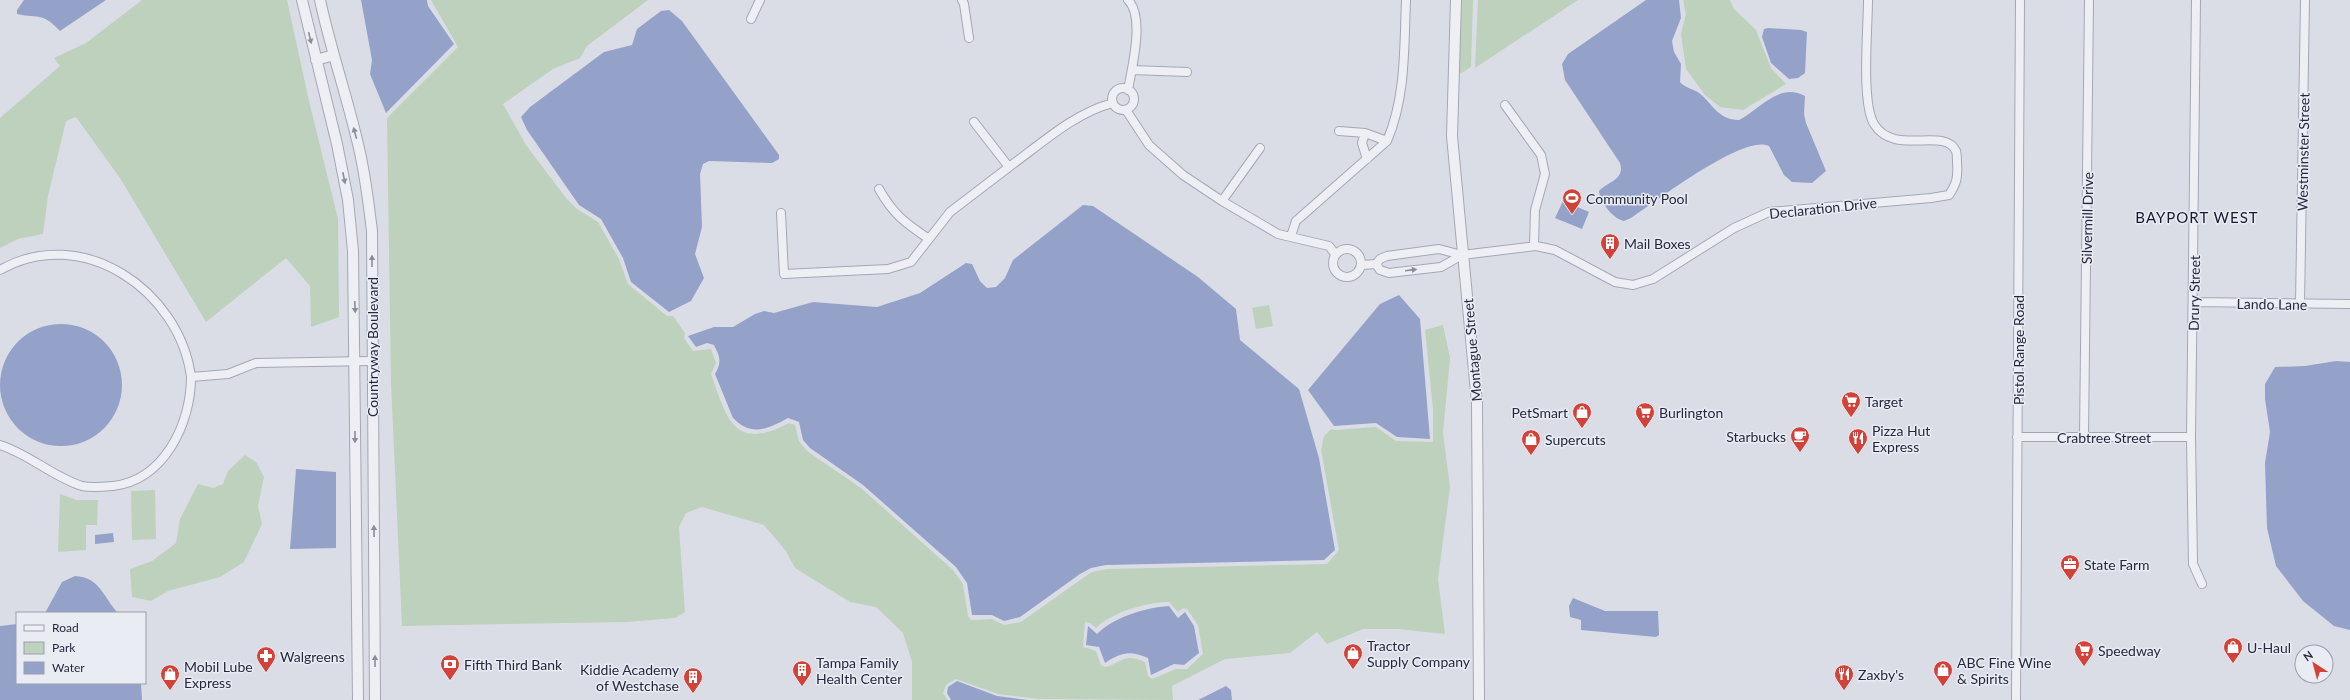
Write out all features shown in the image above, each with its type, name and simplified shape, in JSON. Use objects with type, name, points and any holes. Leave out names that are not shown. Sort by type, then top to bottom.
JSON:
[{"type":"street","name":"Countryway Boulevard","points":[[302,0],[348,200],[353,251],[358,700]]},
{"type":"street","name":"Countryway Boulevard","points":[[320,0],[366,182],[372,231],[371,361],[375,700]]},
{"type":"street","points":[[750,19],[760,0]]},
{"type":"street","points":[[962,0],[964,4],[969,38]]},
{"type":"street","points":[[1128,0],[1133,5],[1137,22],[1132,70],[1128,90]]},
{"type":"street","points":[[1291,236],[1296,221],[1387,141],[1396,120],[1400,96],[1406,0]]},
{"type":"street","name":"Montague Street","points":[[1456,0],[1452,136],[1477,403],[1478,700]]},
{"type":"street","name":"Declaration Drive","points":[[1462,255],[1534,246],[1555,250],[1615,282],[1633,285],[1653,280],[1734,228],[1769,212],[1931,198],[1949,194],[1958,181],[1956,151],[1951,146],[1935,140],[1896,141],[1883,135],[1874,124],[1868,106],[1868,0]]},
{"type":"street","name":"Pistol Range Road","points":[[2016,700],[2020,0]]},
{"type":"street","name":"Silvermill Drive","points":[[2084,436],[2089,0]]},
{"type":"street","name":"Drury Street","points":[[2196,0],[2194,302],[2191,437],[2193,564],[2202,584]]},
{"type":"street","name":"Westminster Street","points":[[2300,304],[2305,0]]},
{"type":"street","points":[[316,60],[334,55]]},
{"type":"street","points":[[1132,70],[1187,72]]},
{"type":"street","points":[[1126,110],[1134,102],[1133,95],[1128,90],[1121,89],[1115,92],[1113,103],[1117,108],[1126,110],[1149,145],[1183,175],[1222,201],[1278,234],[1329,246],[1335,254]]},
{"type":"street","points":[[781,213],[784,274],[888,269],[911,262],[950,212],[1069,123],[1100,106],[1113,103]]},
{"type":"street","points":[[1505,104],[1541,155],[1545,174],[1535,210],[1534,246]]},
{"type":"street","points":[[974,122],[1009,167]]},
{"type":"street","points":[[1339,131],[1365,133],[1387,141]]},
{"type":"street","points":[[1365,133],[1362,143],[1367,159]]},
{"type":"street","points":[[1222,201],[1260,148]]},
{"type":"street","points":[[879,189],[888,206],[899,219],[929,239]]},
{"type":"street","points":[[1346,248],[1358,253],[1362,265],[1357,274],[1345,278],[1335,272],[1332,262],[1335,254],[1346,248]]},
{"type":"street","points":[[1362,265],[1376,264],[1380,259],[1387,256],[1439,249],[1462,255]]},
{"type":"street","points":[[0,270],[29,258],[49,254],[75,255],[98,261],[122,273],[141,286],[159,304],[172,322],[182,341],[189,361],[191,377],[188,410],[173,445],[156,467],[122,485],[98,488],[83,486],[0,445]]},
{"type":"street","points":[[1376,264],[1380,270],[1389,273],[1441,266],[1462,255]]},
{"type":"street","name":"Lando Lane","points":[[2194,302],[2350,304]]},
{"type":"street","points":[[191,377],[228,374],[256,363],[371,361]]},
{"type":"street","name":"Crabtree Street","points":[[2017,437],[2191,437]]},
{"type":"green space","points":[[142,0],[287,0],[309,101],[338,219],[339,317],[311,327],[310,286],[286,258],[206,322],[120,178],[76,117],[66,121],[48,196],[43,234],[18,239],[0,248],[0,118],[60,66],[54,58],[86,43]]},
{"type":"green space","points":[[431,0],[648,0],[587,46],[580,58],[553,69],[503,104],[526,145],[566,198],[577,209],[598,222],[619,259],[628,284],[667,316],[673,316],[685,333],[684,338],[693,351],[711,349],[716,363],[711,374],[722,405],[728,417],[735,426],[744,432],[756,434],[771,431],[789,423],[795,425],[799,441],[807,451],[861,488],[953,570],[963,584],[968,616],[971,620],[992,619],[1004,625],[1021,622],[1092,572],[1107,569],[1327,564],[1339,550],[1321,450],[1324,436],[1331,429],[1376,427],[1396,441],[1433,442],[1433,409],[1425,330],[1443,325],[1450,358],[1443,433],[1450,487],[1438,579],[1445,634],[1398,629],[1363,629],[1327,644],[1317,632],[1290,653],[1225,659],[1172,686],[1173,700],[1039,699],[998,694],[956,679],[946,685],[943,693],[948,700],[912,700],[912,662],[903,633],[876,607],[850,602],[795,568],[786,551],[764,525],[702,507],[686,513],[679,527],[685,612],[675,618],[627,622],[402,626],[391,383],[387,118],[458,47]],"holes":[[[1160,602],[1169,602],[1178,612],[1183,608],[1187,609],[1198,625],[1203,654],[1187,669],[1176,669],[1152,679],[1148,676],[1145,662],[1138,659],[1127,658],[1105,667],[1101,665],[1096,651],[1083,647],[1085,622],[1090,623],[1096,628],[1103,622],[1120,613],[1140,606]]]},
{"type":"green space","points":[[1462,0],[1473,0],[1471,67],[1458,75]]},
{"type":"green space","points":[[1478,0],[1578,0],[1475,68]]},
{"type":"green space","points":[[1683,0],[1730,0],[1734,9],[1756,30],[1771,68],[1786,84],[1743,110],[1720,107],[1705,95],[1686,69],[1681,34],[1686,14]]},
{"type":"green space","points":[[1269,305],[1273,326],[1256,329],[1252,308]]},
{"type":"green space","points":[[245,455],[256,462],[264,477],[258,506],[262,524],[244,562],[220,577],[168,591],[151,601],[132,597],[130,569],[152,561],[176,543],[180,519],[198,484],[213,488],[223,484],[228,471]]},
{"type":"green space","points":[[155,490],[156,539],[132,540],[131,491]]},
{"type":"green space","points":[[60,494],[77,500],[98,500],[97,525],[86,525],[86,550],[58,552]]},
{"type":"water","points":[[24,0],[106,0],[60,31],[49,21],[40,17],[17,14],[17,10]]},
{"type":"water","points":[[361,0],[427,0],[428,6],[454,44],[386,113],[370,74],[372,60]]},
{"type":"water","points":[[1646,0],[1679,0],[1681,18],[1672,41],[1674,52],[1681,64],[1680,82],[1684,86],[1694,90],[1704,97],[1716,111],[1726,117],[1739,120],[1778,95],[1787,92],[1805,96],[1804,114],[1806,123],[1826,171],[1812,183],[1792,182],[1784,175],[1769,146],[1757,145],[1740,150],[1721,159],[1678,185],[1631,218],[1624,221],[1612,214],[1604,205],[1599,191],[1618,177],[1621,169],[1620,163],[1565,80],[1562,64],[1568,54]]},
{"type":"water","points":[[669,10],[682,21],[779,155],[779,159],[772,163],[709,161],[703,164],[700,174],[702,227],[695,254],[704,278],[691,301],[669,312],[631,282],[623,258],[601,219],[579,205],[527,130],[521,117],[530,107],[604,52],[632,45],[637,29],[661,11]]},
{"type":"water","points":[[1764,29],[1801,30],[1807,32],[1805,73],[1798,78],[1789,79],[1771,63],[1762,37]]},
{"type":"water","name":"Community Pool","points":[[1563,201],[1589,212],[1582,229],[1555,218]]},
{"type":"water","points":[[1083,205],[1093,206],[1198,277],[1236,309],[1240,340],[1299,389],[1319,458],[1335,550],[1324,560],[1106,565],[1091,568],[1080,574],[1020,617],[1004,621],[992,615],[972,615],[967,583],[956,567],[863,485],[810,448],[803,440],[799,422],[788,418],[767,428],[753,429],[746,428],[733,418],[715,374],[719,366],[719,360],[718,353],[714,345],[707,343],[696,347],[688,336],[714,327],[733,327],[755,314],[764,311],[774,313],[813,302],[877,307],[920,293],[966,263],[972,264],[980,281],[987,288],[996,287],[1005,278],[1013,260]]},
{"type":"water","points":[[1399,295],[1420,319],[1430,439],[1397,437],[1376,423],[1334,426],[1308,390],[1380,304]]},
{"type":"water","points":[[61,324],[84,328],[95,334],[104,342],[112,351],[118,362],[122,385],[118,408],[112,419],[104,428],[95,436],[84,442],[61,446],[38,442],[27,436],[18,428],[10,419],[4,408],[0,385],[4,362],[10,351],[18,342],[27,334],[38,328]]},
{"type":"water","points":[[2336,361],[2350,362],[2350,630],[2334,626],[2303,601],[2276,566],[2267,528],[2265,463],[2270,432],[2265,399],[2265,384],[2275,367],[2305,366]]},
{"type":"water","points":[[296,469],[336,472],[336,548],[290,549]]},
{"type":"water","points":[[113,533],[114,542],[95,544],[95,535]]},
{"type":"water","points":[[75,576],[90,580],[96,584],[117,612],[46,612],[62,582]]},
{"type":"water","points":[[1573,598],[1605,611],[1658,611],[1659,635],[1656,637],[1581,630],[1581,620],[1570,617],[1569,606]]},
{"type":"water","points":[[1169,606],[1178,618],[1185,612],[1194,626],[1199,653],[1184,665],[1174,664],[1151,675],[1148,658],[1142,655],[1131,653],[1121,654],[1105,663],[1099,647],[1086,645],[1088,626],[1097,634],[1112,623],[1130,614]]},
{"type":"water","points":[[16,624],[16,684],[141,684],[142,700],[0,700],[0,626]]},
{"type":"water","points":[[957,681],[997,696],[1028,700],[951,700],[947,693],[948,687]]},
{"type":"water","points":[[1226,686],[1231,690],[1232,700],[1198,700]]},
{"type":"place","name":"Community Pool","points":[[1572,215]]},
{"type":"place","name":"Mail Boxes","points":[[1610,260]]},
{"type":"place","name":"Target","points":[[1851,418]]},
{"type":"place","name":"PetSmart","points":[[1582,429]]},
{"type":"place","name":"Burlington","points":[[1645,429]]},
{"type":"place","name":"Starbucks","points":[[1800,453]]},
{"type":"place","name":"Pizza Hut Express","points":[[1858,455]]},
{"type":"place","name":"Supercuts","points":[[1531,456]]},
{"type":"place","name":"State Farm","points":[[2070,581]]},
{"type":"place","name":"U-Haul","points":[[2233,664]]},
{"type":"place","name":"Speedway","points":[[2084,667]]},
{"type":"place","name":"Tractor Supply Company","points":[[1353,670]]},
{"type":"place","name":"Walgreens","points":[[266,673]]},
{"type":"place","name":"Fifth Third Bank","points":[[450,681]]},
{"type":"place","name":"Tampa Family Health Center","points":[[802,687]]},
{"type":"place","name":"ABC Fine Wine & Spirits","points":[[1943,687]]},
{"type":"place","name":"Mobil Lube Express","points":[[170,691]]},
{"type":"place","name":"Zaxby's","points":[[1844,691]]},
{"type":"place","name":"Kiddie Academy of Westchase","points":[[693,694]]},
{"type":"district","name":"BAYPORT WEST","points":[[2197,217]]}]
